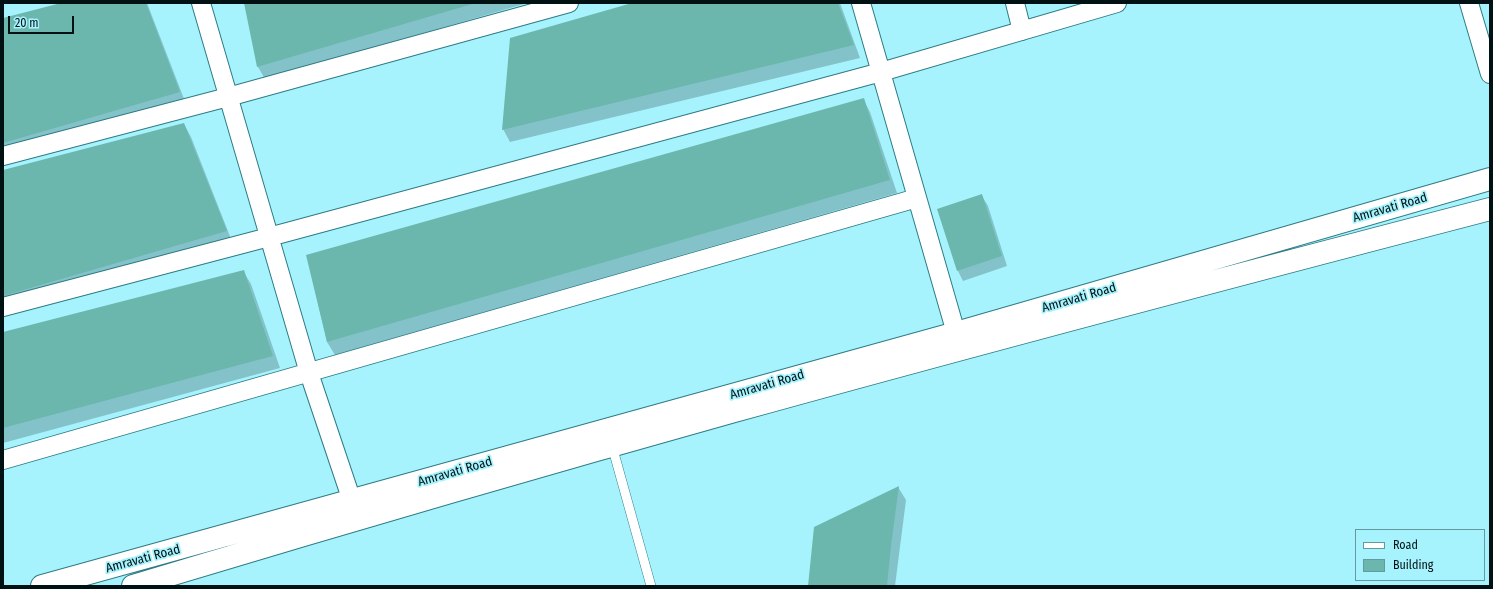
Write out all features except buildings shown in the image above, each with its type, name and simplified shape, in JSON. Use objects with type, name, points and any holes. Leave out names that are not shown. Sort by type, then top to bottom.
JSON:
[{"type":"highway","name":"Amravati Road","points":[[42,586],[956,333],[1490,179]]},
{"type":"highway","points":[[86,586],[407,492],[1198,271],[1490,192]]},
{"type":"highway","points":[[133,586],[357,519],[727,413],[1122,306],[1490,209]]},
{"type":"highway","name":"Amravati Road","points":[[164,586],[650,442],[963,355],[1490,220]]},
{"type":"street","points":[[201,3],[309,373],[352,501]]},
{"type":"street","points":[[3,156],[228,97],[545,6],[569,3]]},
{"type":"street","points":[[861,3],[956,333]]},
{"type":"street","points":[[1015,3],[1022,31]]},
{"type":"street","points":[[3,307],[881,72],[1117,3]]},
{"type":"street","points":[[1469,3],[1490,74]]},
{"type":"street","points":[[3,460],[917,198]]},
{"type":"lane","points":[[614,453],[651,586]]}]
